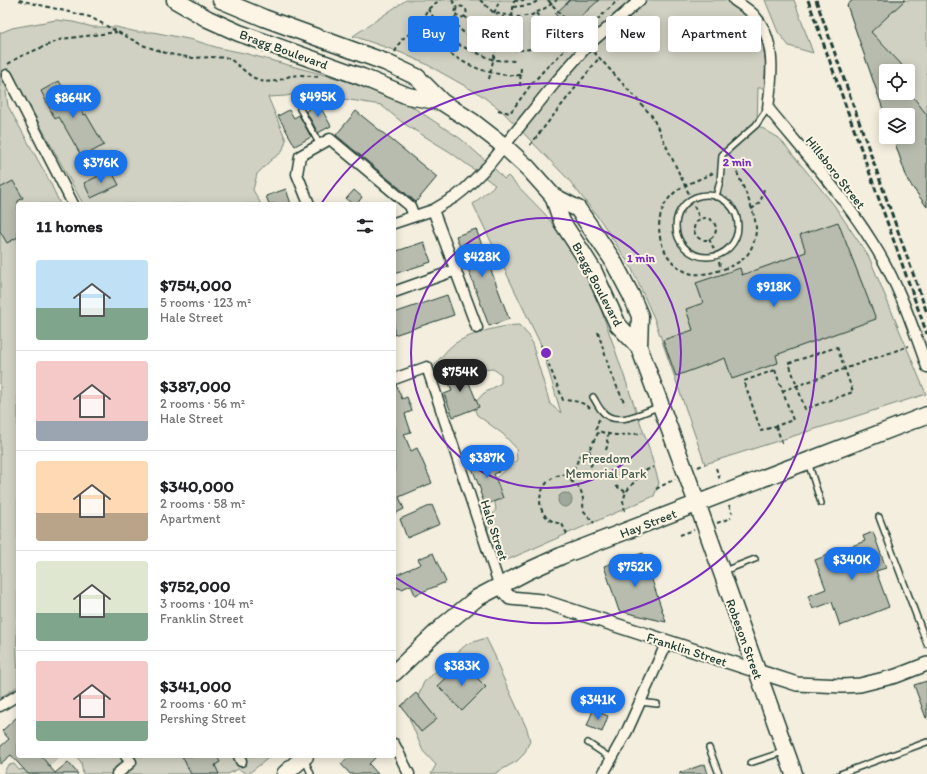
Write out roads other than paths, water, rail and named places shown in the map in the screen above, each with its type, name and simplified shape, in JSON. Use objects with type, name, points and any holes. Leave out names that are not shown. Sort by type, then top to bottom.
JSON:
[{"type":"main road","name":"Bragg Boulevard","points":[[175,0],[208,19],[239,33],[362,77],[408,96],[442,102]]},
{"type":"main road","name":"Bragg Boulevard","points":[[221,0],[248,12],[390,64],[417,77],[442,102],[473,122],[504,146],[528,168],[553,196],[578,209],[601,242],[622,277],[640,316],[639,347],[697,503]]},
{"type":"main road","name":"Bragg Boulevard","points":[[553,196],[562,222],[593,270],[618,325],[639,347]]},
{"type":"main road","name":"Hay Street","points":[[396,671],[444,625],[477,598],[528,571],[562,556],[697,503],[927,416]]},
{"type":"main road","name":"Robeson Street","points":[[697,503],[794,774]]},
{"type":"main road","points":[[285,774],[303,758]]},
{"type":"street","points":[[396,222],[433,210],[455,197],[465,189],[488,166],[554,84],[588,45],[640,0]]},
{"type":"street","points":[[734,0],[754,16],[762,26],[768,40],[772,79],[768,108]]},
{"type":"street","points":[[7,70],[72,202]]},
{"type":"street","name":"Hillsboro Street","points":[[768,108],[835,191],[873,242],[903,302],[927,367]]},
{"type":"street","points":[[308,202],[297,174],[300,156],[330,139],[410,206],[414,216]]},
{"type":"street","points":[[433,210],[477,328]]},
{"type":"street","points":[[396,291],[456,270]]},
{"type":"street","name":"Hale Street","points":[[396,378],[427,367],[500,587]]},
{"type":"street","name":"Franklin Street","points":[[500,587],[510,598],[542,601],[797,684],[843,686],[860,685],[896,676],[927,664]]},
{"type":"street","points":[[603,774],[628,731],[667,642]]},
{"type":"street","points":[[0,706],[16,696]]},
{"type":"street","points":[[396,748],[409,774]]},
{"type":"street","points":[[117,774],[131,762],[128,758]]},
{"type":"lane","points":[[716,197],[720,181],[722,155],[756,125],[768,108]]},
{"type":"lane","points":[[300,109],[320,145]]},
{"type":"lane","points":[[704,196],[716,197],[727,203],[735,213],[738,226],[736,239],[723,253],[710,257],[697,256],[686,250],[678,239],[676,233],[676,220],[682,208],[691,200],[704,196]]},
{"type":"lane","points":[[594,397],[602,411],[607,416],[619,419],[633,416],[661,406]]},
{"type":"lane","points":[[807,461],[821,503]]},
{"type":"lane","points":[[879,517],[927,644]]},
{"type":"lane","points":[[722,572],[755,559]]},
{"type":"lane","points":[[640,702],[657,704]]},
{"type":"lane","points":[[840,774],[927,742]]},
{"type":"lane","points":[[588,743],[612,759]]},
{"type":"lane","points":[[709,748],[718,774]]},
{"type":"lane","points":[[750,763],[786,751]]},
{"type":"lane","points":[[304,758],[311,774]]},
{"type":"railway","points":[[808,0],[927,334]]},
{"type":"railway","points":[[816,0],[927,313]]},
{"type":"park label","name":"Freedom Memorial Park","points":[[606,466]]}]
